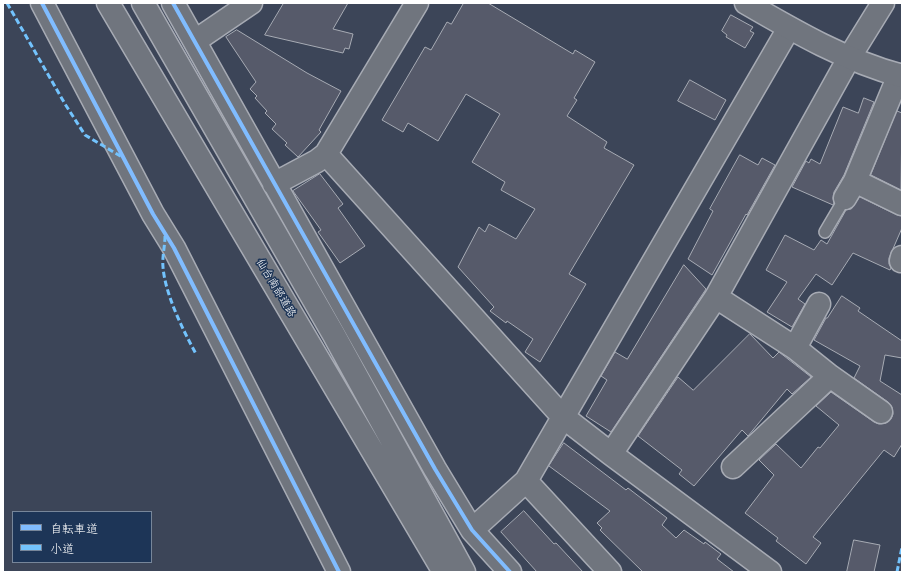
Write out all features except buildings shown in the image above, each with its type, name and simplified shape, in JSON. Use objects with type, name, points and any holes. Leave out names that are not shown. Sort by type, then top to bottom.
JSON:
[{"type":"main road","points":[[42,3],[153,214],[174,248],[339,572]]},
{"type":"main road","name":"仙台南部道路","points":[[108,3],[444,572]]},
{"type":"main road","points":[[143,3],[334,335],[464,572]]},
{"type":"main road","points":[[173,3],[435,469],[472,530],[510,572]]},
{"type":"main road","points":[[195,41],[251,3]]},
{"type":"main road","points":[[274,184],[317,161],[326,154],[417,3]]},
{"type":"main road","points":[[746,3],[789,28],[849,58],[901,76],[850,189],[902,204]]},
{"type":"main road","points":[[611,454],[716,297],[849,58],[883,3]]},
{"type":"main road","points":[[472,530],[526,481],[562,416],[789,28]]},
{"type":"main road","points":[[326,154],[562,416],[770,572]]},
{"type":"main road","points":[[716,297],[795,348],[830,376],[881,412]]},
{"type":"main road","points":[[795,348],[819,304]]},
{"type":"main road","points":[[733,467],[830,376]]},
{"type":"main road","points":[[526,481],[610,572]]},
{"type":"lane","points":[[825,232],[850,189]]},
{"type":"marked path","points":[[7,3],[65,104],[85,135],[122,157]]},
{"type":"marked path","points":[[165,236],[163,263],[164,278],[180,323],[196,354]]},
{"type":"marked path","points":[[897,572],[902,547]]},
{"type":"cycle path","points":[[42,3],[153,214],[174,248],[339,572]]},
{"type":"cycle path","points":[[173,3],[435,469],[472,530],[510,572]]}]
